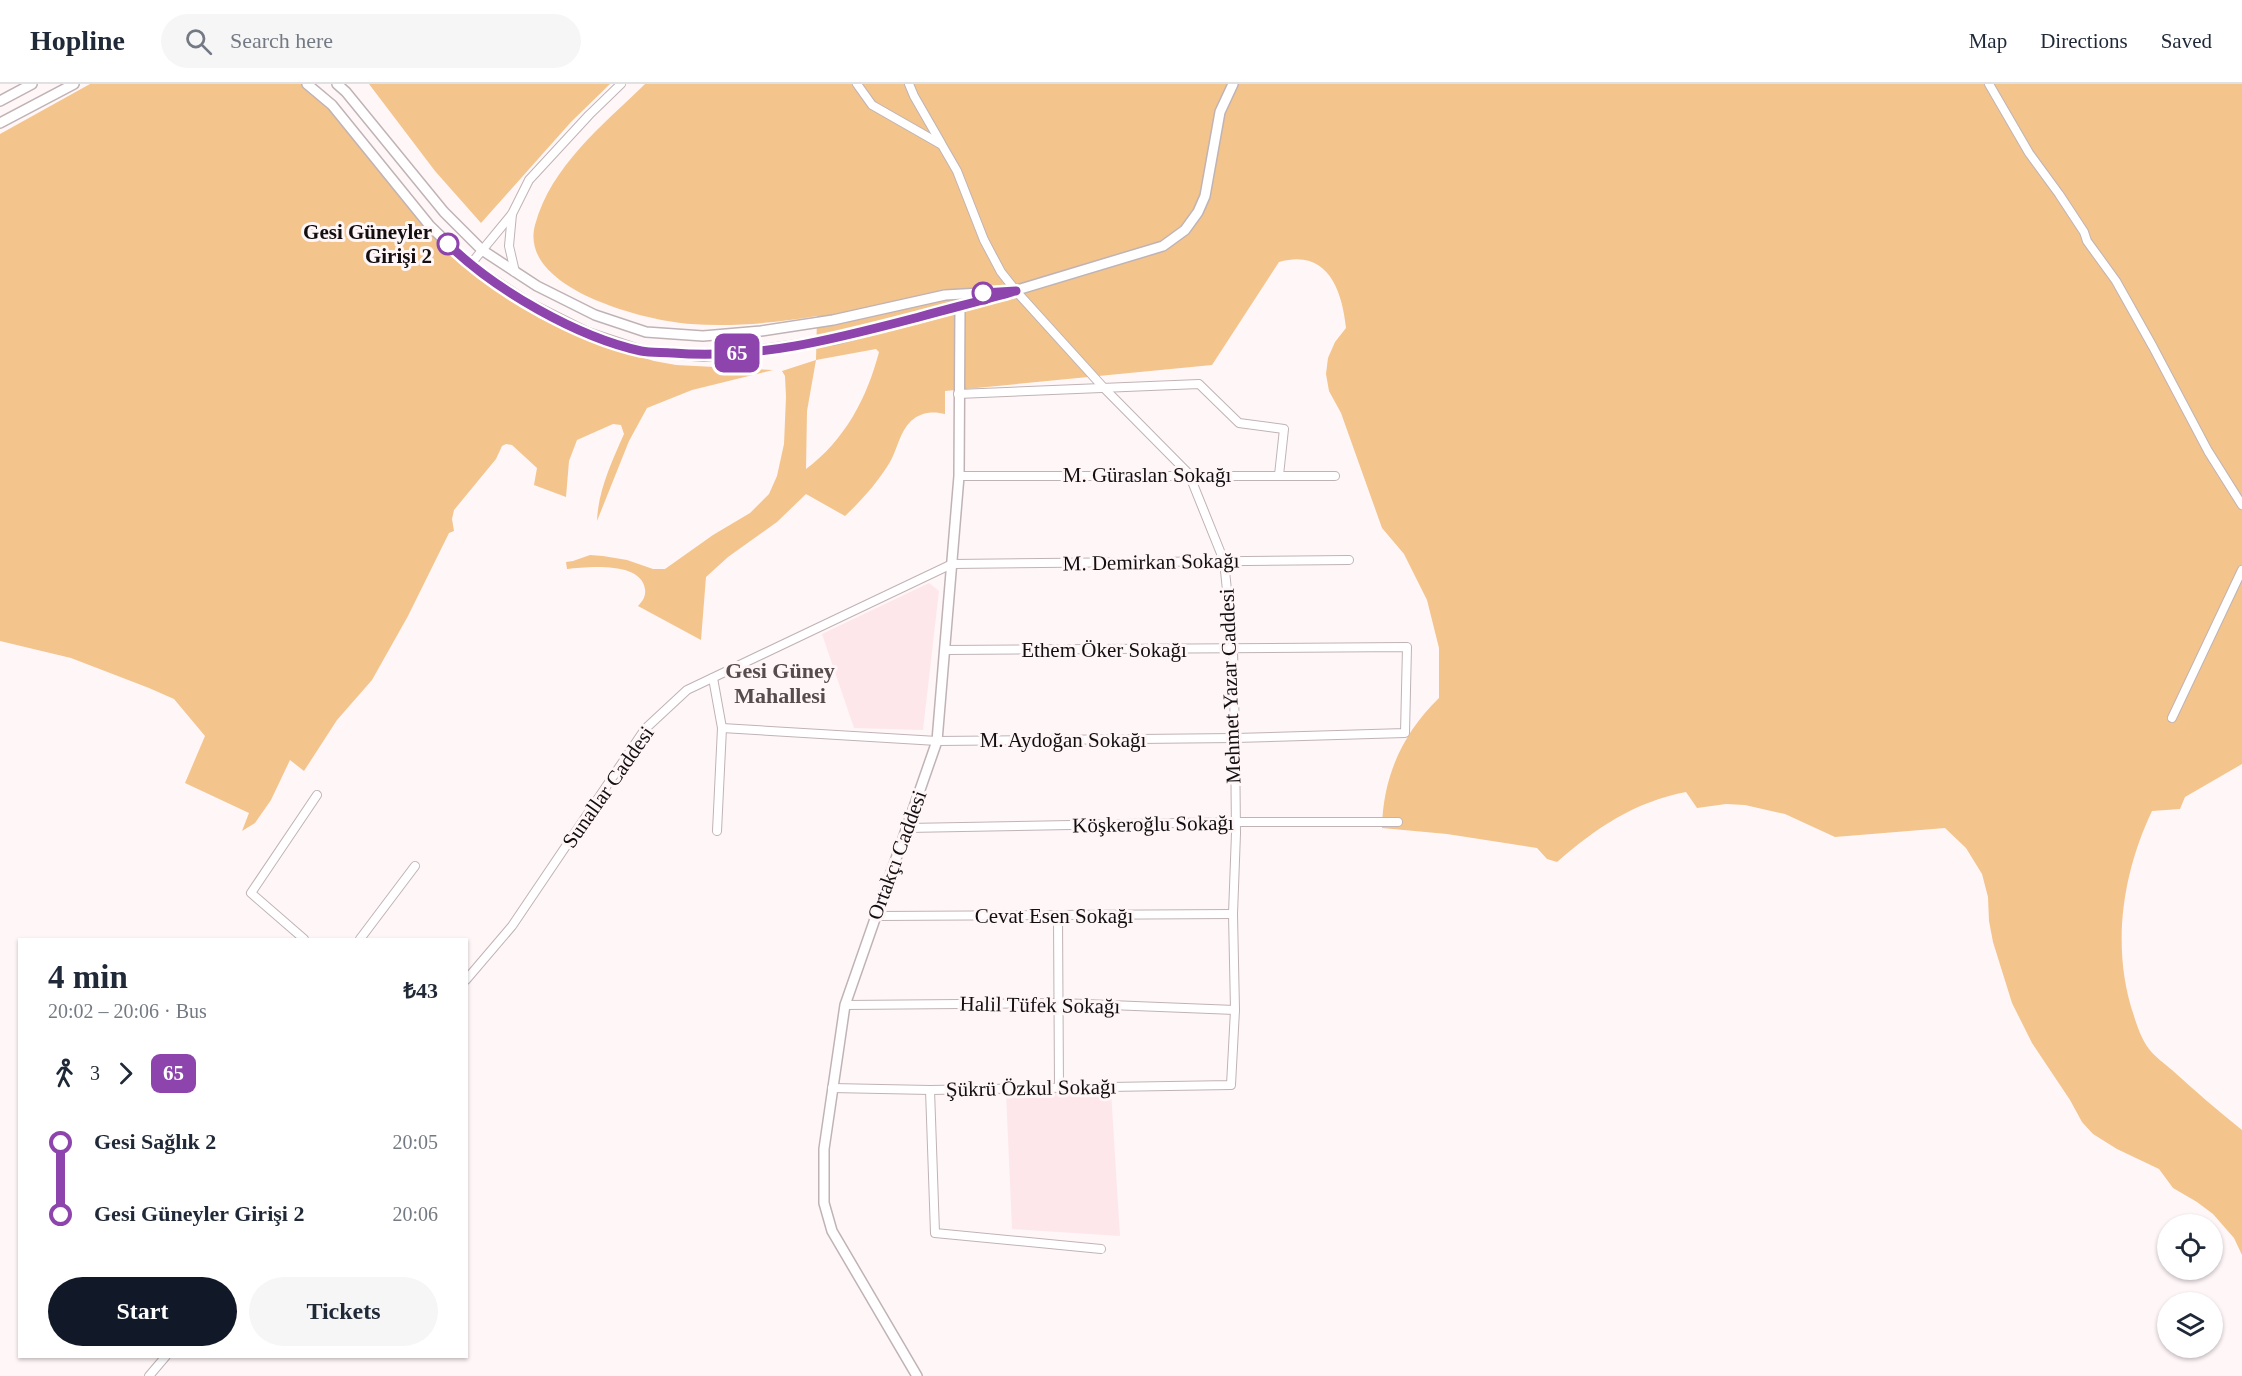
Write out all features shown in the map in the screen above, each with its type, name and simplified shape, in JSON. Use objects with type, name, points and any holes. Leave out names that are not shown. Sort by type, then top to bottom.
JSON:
[{"type":"street","points":[[0,101],[32,84]]},
{"type":"street","points":[[0,123],[74,84]]},
{"type":"street","points":[[307,84],[333,105],[430,225],[470,265],[528,303],[588,333],[642,351],[704,356],[837,339],[1016,291],[1163,246],[1185,230],[1198,212],[1205,196],[1220,112],[1233,84]]},
{"type":"street","points":[[337,84],[444,212],[482,250],[537,286],[595,315],[646,332],[704,336],[761,331],[833,320],[945,296],[1016,291]]},
{"type":"street","points":[[470,265],[512,214],[529,180],[621,84]]},
{"type":"street","points":[[857,84],[872,105],[942,145]]},
{"type":"street","name":"Mehmet Yazar Caddesi","points":[[909,84],[957,171],[984,240],[1001,272],[1103,387],[1190,474],[1224,561],[1233,649],[1235,738],[1233,914],[1235,1010],[1231,1084]]},
{"type":"street","points":[[1989,84],[2029,153],[2116,281],[2208,451],[2242,505]]},
{"type":"street","points":[[512,214],[509,246],[515,272]]},
{"type":"street","name":"Ortakçı Caddesi","points":[[918,1376],[832,1231],[824,1203],[824,1149],[845,1005],[874,916],[908,828],[937,741],[959,476],[960,306]]},
{"type":"street","points":[[958,394],[1199,384],[1239,423],[1284,429],[1279,475]]},
{"type":"street","name":"M. Güraslan Sokağı","points":[[959,476],[1190,474],[1335,476]]},
{"type":"street","name":"M. Demirkan Sokağı","points":[[952,564],[1350,560]]},
{"type":"street","name":"Sunallar Caddesi","points":[[468,978],[512,927],[645,729],[687,690],[952,564]]},
{"type":"street","points":[[2172,718],[2242,570]]},
{"type":"street","name":"Ethem Öker Sokağı","points":[[945,650],[1407,647],[1405,733]]},
{"type":"street","points":[[713,678],[722,728],[717,831]]},
{"type":"street","name":"M. Aydoğan Sokağı","points":[[722,728],[937,741],[1235,738],[1405,733]]},
{"type":"street","points":[[303,938],[251,893],[317,795]]},
{"type":"street","name":"Köşkeroğlu Sokağı","points":[[908,828],[1234,822],[1398,822]]},
{"type":"street","points":[[361,938],[415,866]]},
{"type":"street","name":"Cevat Esen Sokağı","points":[[874,916],[1233,914]]},
{"type":"street","points":[[1059,916],[1059,1088]]},
{"type":"street","name":"Halil Tüfek Sokağı","points":[[845,1005],[1060,1003],[1235,1010]]},
{"type":"street","name":"Şükrü Özkul Sokağı","points":[[832,1088],[930,1090],[1231,1084]]},
{"type":"street","points":[[930,1090],[935,1233],[1101,1249]]},
{"type":"street","points":[[149,1376],[164,1358]]},
{"type":"shaded area","points":[[90,84],[304,84],[328,105],[467,265],[507,297],[539,318],[591,342],[654,361],[676,365],[773,370],[692,390],[647,408],[629,441],[597,521],[603,487],[624,434],[621,425],[613,424],[577,440],[569,461],[566,497],[534,485],[537,468],[512,445],[502,446],[496,459],[454,510],[452,519],[454,531],[449,533],[408,616],[372,680],[337,720],[304,771],[290,760],[271,800],[255,823],[242,831],[249,813],[185,783],[205,736],[174,699],[71,658],[0,641],[0,134]]},
{"type":"shaded area","points":[[369,84],[610,84],[571,122],[481,223],[435,171]]},
{"type":"shaded area","points":[[645,84],[2242,84],[2242,764],[2185,797],[2180,809],[2152,811],[2133,860],[2123,912],[2122,938],[2127,991],[2146,1045],[2157,1058],[2242,1130],[2242,1255],[2234,1238],[2223,1225],[2223,1214],[2213,1214],[2173,1188],[2159,1169],[2117,1149],[2093,1134],[2082,1122],[2032,1043],[2012,1003],[1993,942],[1988,897],[1982,874],[1966,848],[1945,828],[1835,837],[1785,814],[1745,805],[1726,804],[1697,808],[1686,792],[1649,802],[1617,818],[1586,838],[1557,862],[1547,859],[1537,848],[1447,834],[1382,828],[1386,791],[1397,757],[1415,726],[1439,698],[1439,648],[1427,600],[1404,554],[1382,528],[1341,413],[1329,391],[1326,374],[1328,358],[1335,342],[1346,328],[1344,313],[1336,286],[1329,275],[1320,266],[1309,261],[1295,259],[1279,262],[1212,365],[945,391],[945,414],[927,413],[911,421],[904,430],[885,469],[858,504],[845,516],[806,494],[777,522],[728,557],[706,577],[701,640],[638,606],[644,598],[645,589],[641,580],[634,574],[624,570],[599,567],[567,569],[566,562],[590,555],[627,560],[653,569],[665,569],[713,535],[750,513],[769,494],[777,476],[784,444],[786,397],[785,376],[782,371],[816,360],[817,316],[738,325],[671,322],[617,308],[590,297],[565,284],[546,267],[535,248],[535,225],[553,184],[566,165],[596,131]],"holes":[[[876,349],[879,352],[874,369],[853,417],[832,445],[806,469],[807,411],[816,360]]]},
{"type":"shaded area","points":[[929,583],[939,591],[923,730],[854,728],[822,634]]},
{"type":"shaded area","points":[[1111,1091],[1120,1236],[1012,1229],[1006,1093]]},
{"type":"bus line","name":"65","points":[[448,244],[470,265],[528,303],[588,333],[642,351],[704,356],[837,339],[1016,291],[983,293]]},
{"type":"place","name":"Gesi Güneyler Girişi 2","points":[[448,244]]},
{"type":"district","name":"Gesi Güney Mahallesi","points":[[780,682]]}]
